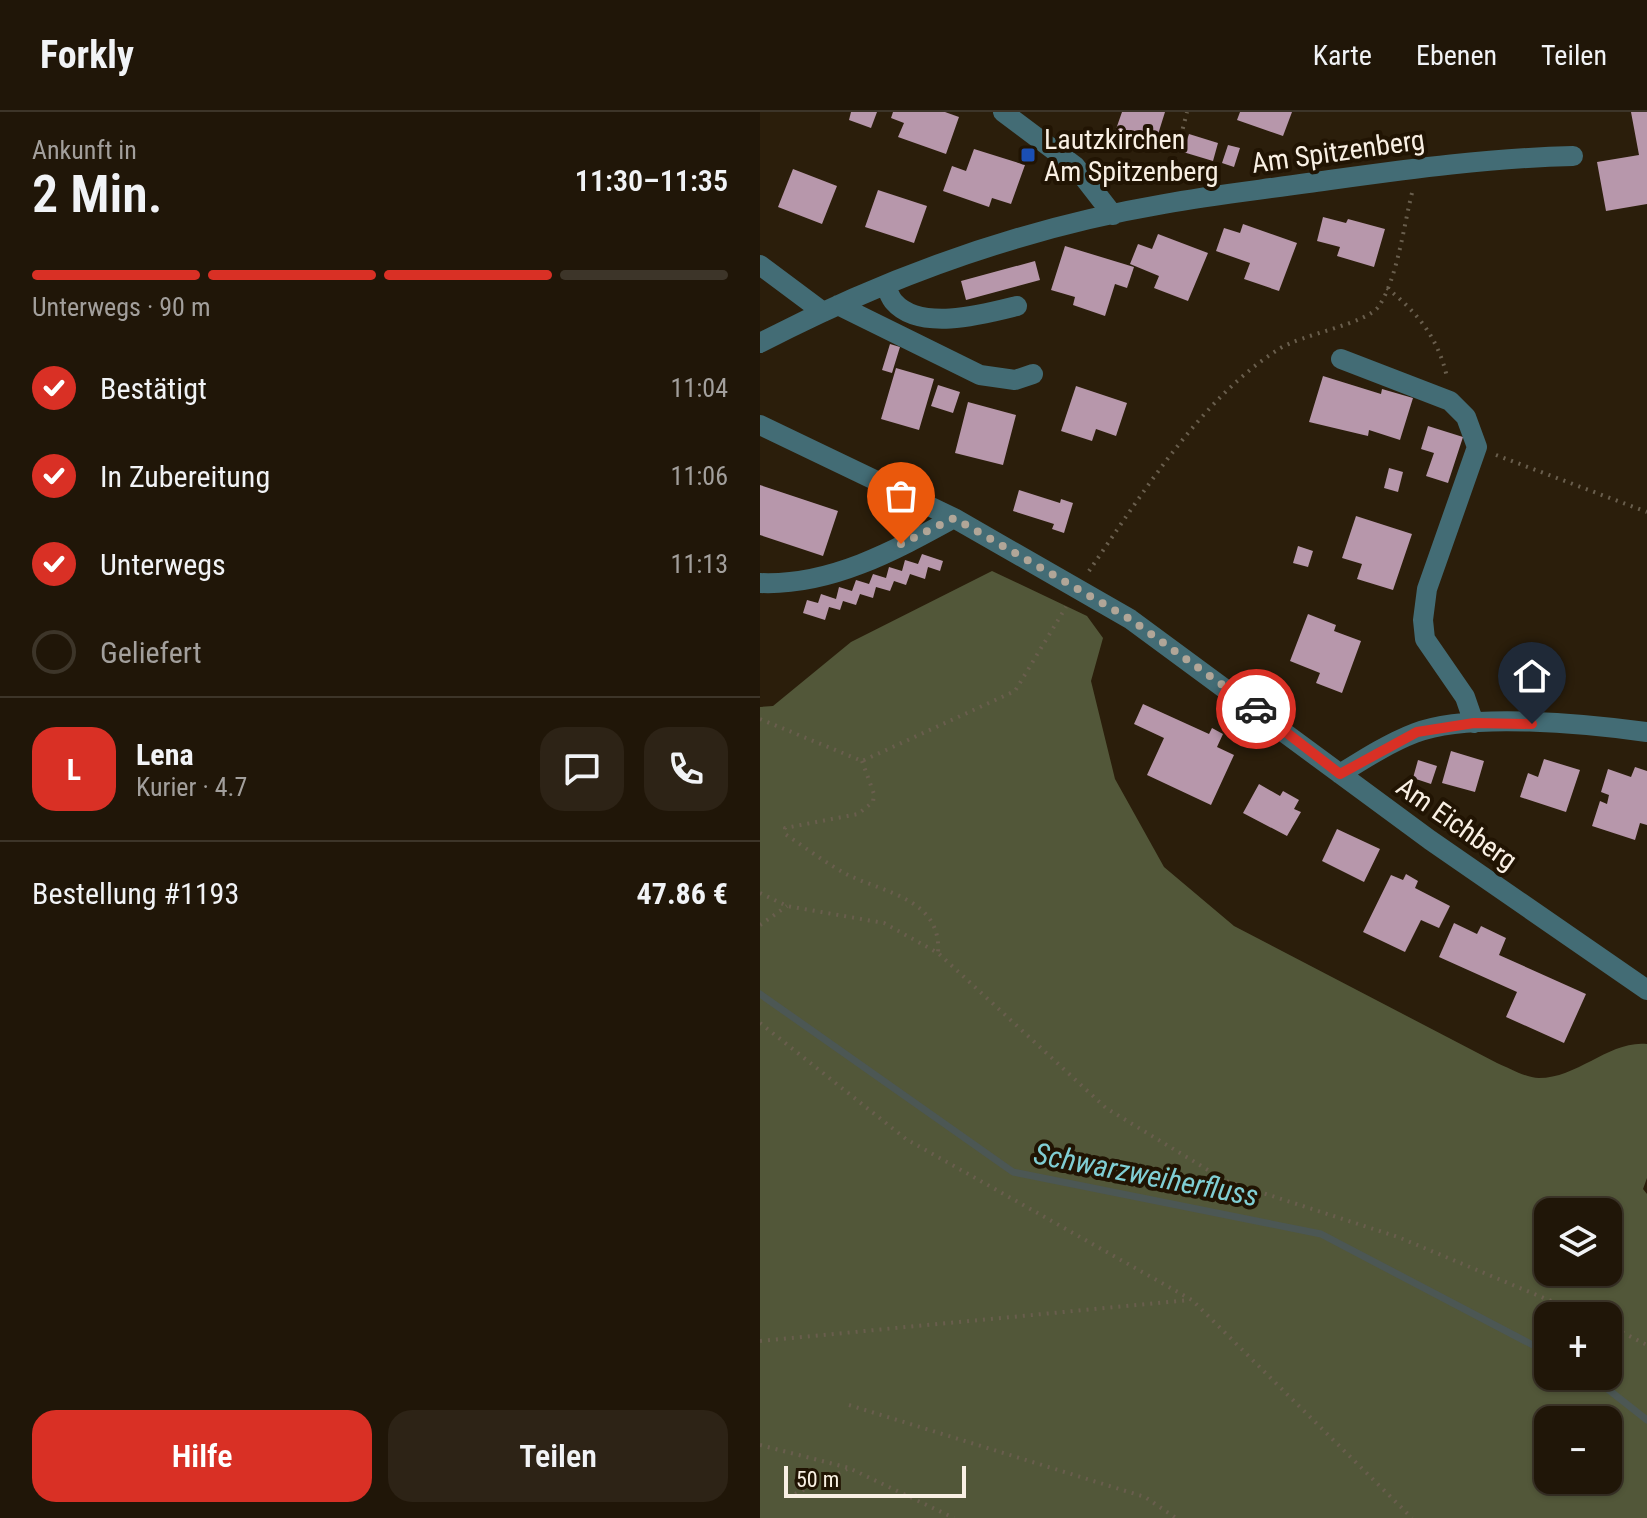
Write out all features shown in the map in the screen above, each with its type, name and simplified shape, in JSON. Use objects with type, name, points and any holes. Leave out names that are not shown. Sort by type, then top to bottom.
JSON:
[{"type":"street","points":[[1003,112],[1075,166],[1113,215]]},
{"type":"street","name":"Am Spitzenberg","points":[[760,343],[831,308],[965,254],[1113,215],[1163,204],[1418,169],[1506,158],[1573,156]]},
{"type":"street","points":[[760,265],[831,308],[980,375],[1015,380],[1033,374]]},
{"type":"street","points":[[885,285],[895,304],[918,315],[963,319],[1017,306]]},
{"type":"street","points":[[1341,359],[1450,401],[1466,417],[1477,447],[1427,589],[1423,620],[1425,639],[1465,697],[1474,723]]},
{"type":"street","name":"Am Eichberg","points":[[760,425],[954,518],[1130,619],[1340,774],[1647,990]]},
{"type":"street","points":[[760,583],[784,584],[821,579],[954,518]]},
{"type":"street","points":[[1340,774],[1417,732],[1474,723],[1590,725],[1647,732]]},
{"type":"path","points":[[1163,204],[1187,112]]},
{"type":"path","points":[[1086,577],[1161,465],[1225,394],[1279,349],[1314,332],[1368,317],[1378,308],[1387,288],[1418,169]]},
{"type":"path","points":[[1387,288],[1410,307],[1434,337],[1444,365],[1450,401]]},
{"type":"path","points":[[1477,447],[1647,512]]},
{"type":"path","points":[[760,719],[862,761],[1015,691],[1071,599]]},
{"type":"path","points":[[862,761],[874,794],[867,808],[858,814],[794,825],[785,828],[785,834],[847,874],[916,903],[931,920],[940,938],[938,953]]},
{"type":"path","points":[[760,893],[787,906],[884,923],[938,953],[1106,1108],[1226,1181],[1398,1237],[1554,1302]]},
{"type":"path","points":[[760,925],[787,906]]},
{"type":"path","points":[[760,1023],[906,1139],[1192,1300],[1412,1518]]},
{"type":"path","points":[[760,1341],[1192,1300]]},
{"type":"path","points":[[1622,1332],[1647,1345]]},
{"type":"path","points":[[849,1405],[1145,1497],[1176,1518]]},
{"type":"path","points":[[760,1445],[849,1468],[954,1518]]},
{"type":"path","points":[[795,1494],[849,1468]]},
{"type":"green space","points":[[992,571],[1087,616],[1103,638],[1091,681],[1115,779],[1164,867],[1234,926],[1497,1063],[1529,1076],[1553,1076],[1620,1048],[1647,1044],[1647,1178],[1643,1189],[1647,1194],[1647,1518],[760,1518],[760,707],[773,706],[851,642]]},
{"type":"building","points":[[851,112],[877,112],[871,128],[849,120]]},
{"type":"building","points":[[893,112],[945,112],[959,117],[946,154],[898,137],[904,123],[891,118]]},
{"type":"building","points":[[1122,112],[1165,112],[1155,144],[1115,132]]},
{"type":"building","points":[[1240,112],[1292,112],[1283,136],[1237,120]]},
{"type":"building","points":[[1631,112],[1647,112],[1647,204],[1606,211],[1597,162],[1639,155]]},
{"type":"building","points":[[1189,134],[1218,143],[1213,161],[1183,152]]},
{"type":"building","points":[[1228,145],[1240,148],[1234,167],[1222,163]]},
{"type":"building","points":[[974,149],[1025,165],[1011,204],[992,198],[989,207],[943,191],[952,166],[966,171]]},
{"type":"building","points":[[793,169],[837,186],[822,224],[778,207]]},
{"type":"building","points":[[878,190],[927,206],[914,243],[865,227]]},
{"type":"building","points":[[1323,217],[1346,223],[1348,219],[1385,229],[1374,267],[1337,256],[1340,247],[1317,241]]},
{"type":"building","points":[[1243,224],[1297,243],[1279,291],[1244,279],[1250,263],[1216,251],[1224,228],[1240,233]]},
{"type":"building","points":[[1158,234],[1208,253],[1188,301],[1154,288],[1159,276],[1130,264],[1138,244],[1152,249]]},
{"type":"building","points":[[1065,246],[1134,267],[1127,288],[1115,284],[1105,316],[1073,305],[1075,297],[1051,290]]},
{"type":"building","points":[[1035,261],[1040,280],[966,300],[961,281]]},
{"type":"building","points":[[890,344],[900,347],[892,373],[882,370]]},
{"type":"building","points":[[896,368],[934,379],[919,430],[881,419]]},
{"type":"building","points":[[1323,376],[1381,394],[1382,389],[1413,398],[1400,440],[1369,430],[1368,436],[1309,422]]},
{"type":"building","points":[[938,385],[960,392],[953,413],[931,406]]},
{"type":"building","points":[[1076,386],[1127,403],[1116,436],[1096,429],[1092,441],[1061,431]]},
{"type":"building","points":[[968,402],[1016,415],[1003,465],[955,453]]},
{"type":"building","points":[[1428,426],[1463,437],[1448,483],[1426,476],[1434,453],[1421,449]]},
{"type":"building","points":[[1389,468],[1403,472],[1398,492],[1384,488]]},
{"type":"building","points":[[760,485],[838,511],[823,556],[760,535]]},
{"type":"building","points":[[1019,490],[1060,503],[1061,499],[1073,503],[1064,533],[1052,529],[1054,524],[1013,511]]},
{"type":"building","points":[[1356,516],[1412,534],[1393,590],[1357,579],[1362,564],[1342,558]]},
{"type":"building","points":[[1298,546],[1313,551],[1308,567],[1293,563]]},
{"type":"building","points":[[922,554],[943,561],[940,571],[928,567],[925,579],[910,574],[906,585],[894,581],[890,591],[876,587],[873,598],[860,594],[856,605],[843,601],[840,610],[829,607],[825,620],[803,613],[807,600],[818,603],[821,594],[836,599],[839,587],[852,591],[856,580],[869,584],[873,574],[886,578],[889,567],[902,571],[905,560],[918,564]]},
{"type":"building","points":[[1308,614],[1336,625],[1334,631],[1361,641],[1342,693],[1316,683],[1320,673],[1290,661]]},
{"type":"building","points":[[1143,704],[1209,734],[1212,728],[1223,734],[1217,747],[1234,755],[1211,805],[1147,775],[1164,738],[1134,724]]},
{"type":"building","points":[[1451,751],[1484,761],[1475,792],[1442,783]]},
{"type":"building","points":[[1544,759],[1580,770],[1566,812],[1520,797],[1528,773],[1538,777]]},
{"type":"building","points":[[1418,760],[1437,766],[1431,784],[1413,778]]},
{"type":"building","points":[[1635,767],[1647,771],[1647,825],[1640,823],[1635,840],[1592,826],[1600,801],[1607,804],[1609,795],[1601,792],[1608,769],[1631,777]]},
{"type":"building","points":[[1259,784],[1280,796],[1283,791],[1299,800],[1294,809],[1301,812],[1287,836],[1243,813]]},
{"type":"building","points":[[1337,829],[1380,849],[1364,882],[1322,861]]},
{"type":"building","points":[[1406,874],[1418,881],[1415,888],[1450,906],[1439,928],[1421,920],[1405,952],[1363,932],[1391,875],[1403,880]]},
{"type":"building","points":[[1454,923],[1477,934],[1481,926],[1506,938],[1499,955],[1586,994],[1564,1043],[1506,1017],[1517,992],[1439,957]]},
{"type":"waterway","name":"Schwarzweiherfluss","points":[[760,994],[1013,1172],[1321,1234],[1534,1346]]},
{"type":"waterway","name":"Schwarzweiherfluss","points":[[1609,1390],[1647,1420]]},
{"type":"way so far","points":[[901,544],[954,518],[1130,619],[1256,709]]},
{"type":"place","name":"Lautzkirchen Am Spitzenberg","points":[[1028,155]]},
{"type":"route","points":[[1256,709],[1340,774],[1417,732],[1474,723],[1532,724]]}]
